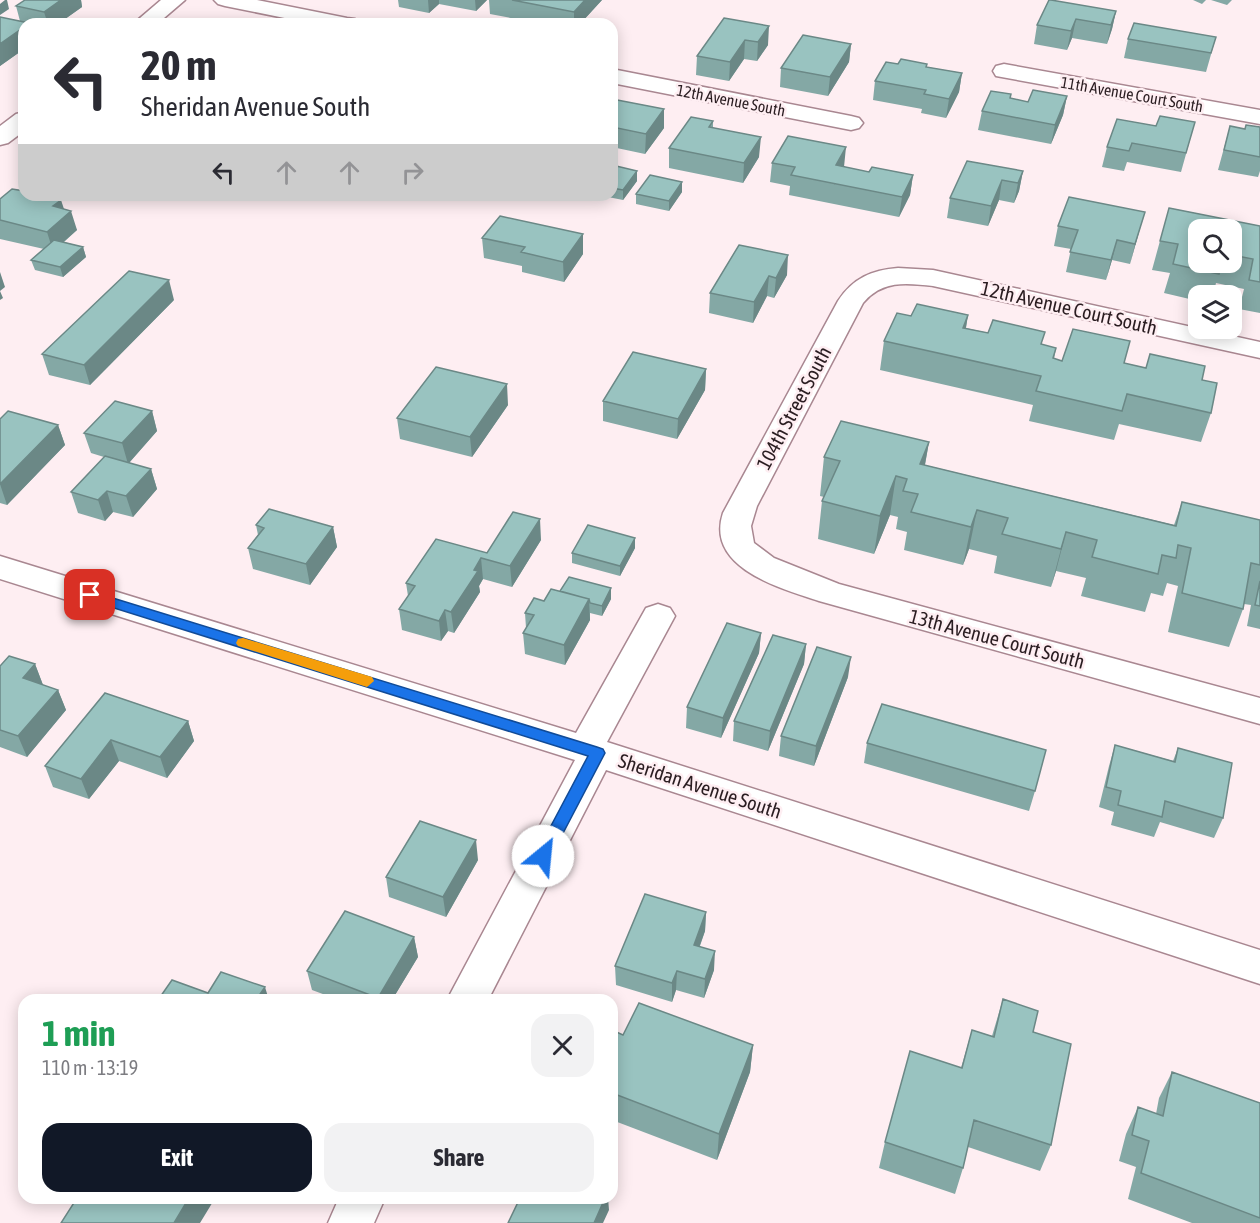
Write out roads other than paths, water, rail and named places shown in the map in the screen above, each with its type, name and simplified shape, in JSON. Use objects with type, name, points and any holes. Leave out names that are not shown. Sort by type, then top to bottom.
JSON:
[{"type":"street","points":[[152,18],[174,0]]},
{"type":"street","points":[[225,0],[316,18]]},
{"type":"street","name":"11th Avenue Court South","points":[[1004,70],[1260,117]]},
{"type":"street","name":"12th Avenue South","points":[[618,77],[851,123]]},
{"type":"street","points":[[0,138],[18,124]]},
{"type":"street","name":"12th Avenue Court South","points":[[878,278],[893,276],[933,278],[1260,350]]},
{"type":"street","name":"104th Street South","points":[[742,549],[735,535],[735,528],[742,506],[851,301],[867,284],[878,278]]},
{"type":"street","name":"13th Avenue Court South","points":[[742,549],[748,557],[771,570],[838,595],[1260,711]]},
{"type":"street","name":"Sheridan Avenue South","points":[[0,567],[591,751],[1260,967]]},
{"type":"street","points":[[470,994],[658,616]]},
{"type":"street","points":[[350,1223],[360,1204]]}]
